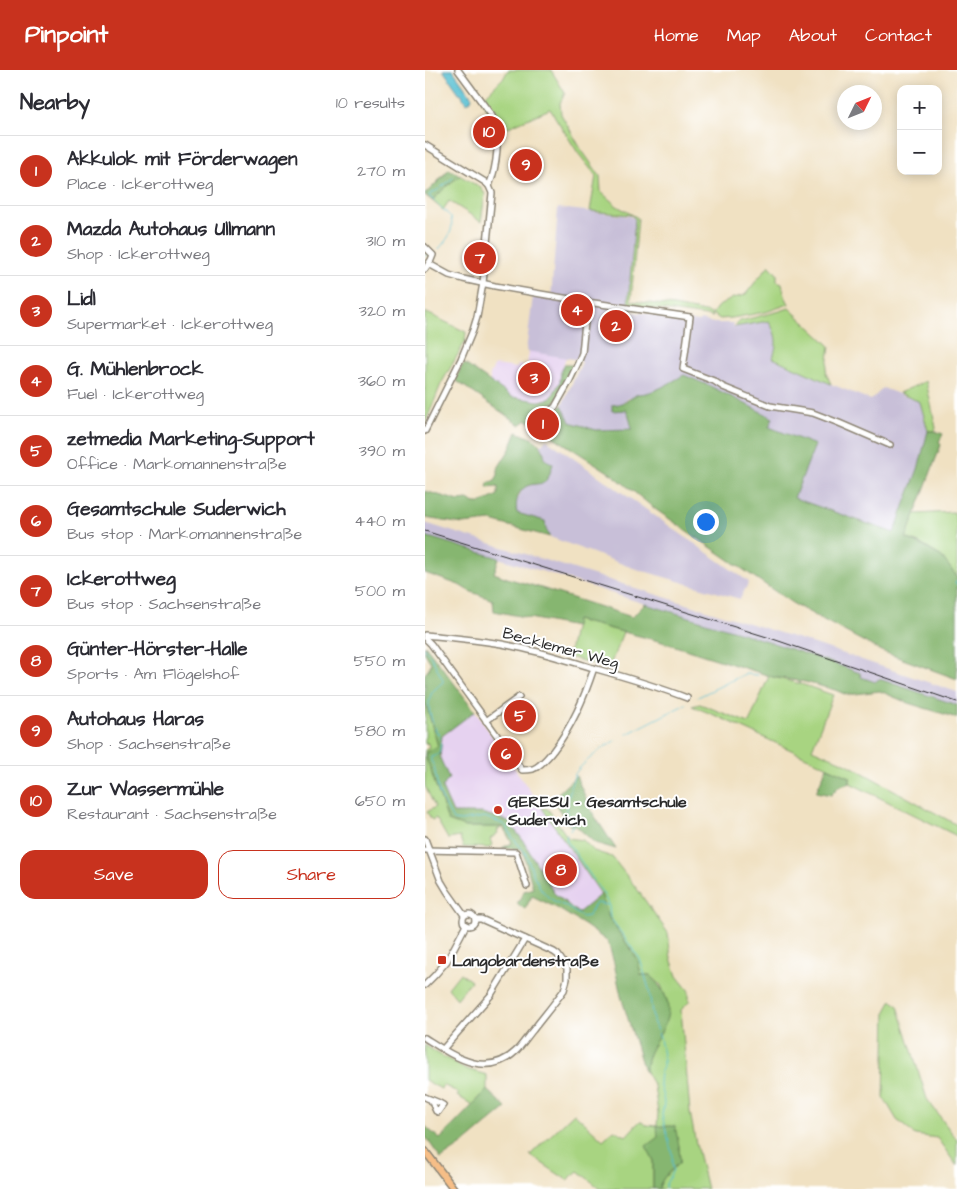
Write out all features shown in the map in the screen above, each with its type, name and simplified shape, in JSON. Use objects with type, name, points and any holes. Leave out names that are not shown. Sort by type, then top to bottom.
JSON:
[{"type":"main road","points":[[425,1151],[454,1189]]},
{"type":"street","points":[[458,70],[492,116],[495,123],[497,144],[494,174],[489,186]]},
{"type":"street","points":[[425,145],[485,182],[492,193],[483,283],[473,330],[461,359],[425,431]]},
{"type":"street","points":[[425,247],[433,255],[425,269]]},
{"type":"street","points":[[429,264],[449,275],[495,286],[690,317],[683,369],[770,406],[813,413],[890,445]]},
{"type":"street","points":[[545,414],[555,407],[582,353],[587,302]]},
{"type":"street","points":[[425,636],[522,770],[532,770],[538,766],[549,756],[566,734],[583,701],[594,668]]},
{"type":"street","name":"Becklemer Weg","points":[[425,636],[479,640],[556,656],[662,688],[687,698]]},
{"type":"street","points":[[486,721],[519,697]]},
{"type":"street","points":[[425,839],[427,850],[441,880],[464,915]]},
{"type":"street","points":[[427,850],[516,852],[527,886]]},
{"type":"street","points":[[464,915],[471,914],[475,919]]},
{"type":"street","points":[[464,915],[462,920],[466,925]]},
{"type":"street","points":[[466,925],[471,925],[475,919]]},
{"type":"street","points":[[425,1038],[469,1062],[492,1064],[502,1060],[516,1050],[564,990],[567,968],[554,952],[481,919],[475,919]]},
{"type":"street","points":[[425,984],[447,961],[466,925]]},
{"type":"street","points":[[443,1049],[491,995],[525,939]]},
{"type":"street","points":[[425,1097],[431,1100]]},
{"type":"shaded area","points":[[558,208],[630,216],[635,219],[627,312],[699,322],[700,320],[714,323],[733,323],[734,327],[769,321],[776,334],[776,348],[773,358],[871,400],[883,388],[920,402],[928,431],[918,469],[894,533],[794,498],[768,427],[773,417],[666,386],[656,391],[629,398],[618,405],[612,405],[612,411],[626,409],[632,430],[596,430],[569,422],[562,405],[582,362],[526,351],[533,296],[551,298]]},
{"type":"shaded area","points":[[529,351],[566,357],[560,382],[551,398],[539,401],[512,397],[490,382],[490,374],[495,365],[517,368],[518,365],[527,366]]},
{"type":"shaded area","points":[[546,439],[749,582],[740,599],[633,568],[550,537],[545,521],[516,513],[516,503],[526,486],[544,483],[545,459],[541,445]]},
{"type":"shaded area","points":[[425,523],[806,641],[957,692],[957,705],[879,679],[875,682],[861,677],[860,673],[802,652],[425,536]]},
{"type":"shaded area","name":"GERESU - Gesamtschule Suderwich","points":[[475,711],[601,894],[578,913],[554,893],[522,839],[508,821],[482,813],[453,813],[442,788],[440,758],[442,736]]},
{"type":"green space","points":[[508,70],[551,70],[565,93],[560,103],[561,114],[581,149],[600,176],[601,192],[617,206],[638,218],[631,301],[674,306],[710,313],[713,317],[628,305],[635,219],[631,215],[590,211],[596,176],[578,153],[550,109],[498,132],[482,99],[504,77]]},
{"type":"green space","points":[[449,169],[481,188],[485,194],[481,222],[449,201],[443,210],[425,195]]},
{"type":"green space","points":[[449,169],[460,176],[432,201],[425,194]]},
{"type":"green space","points":[[769,265],[777,274],[777,281],[782,283],[789,304],[766,312],[732,318],[720,319],[712,314],[717,307],[733,298],[745,295]]},
{"type":"green space","points":[[789,308],[830,346],[826,373],[831,384],[773,358],[776,339],[769,321],[734,327],[740,321]]},
{"type":"green space","points":[[425,312],[466,332],[465,342],[441,384],[425,424]]},
{"type":"green space","points":[[465,364],[512,397],[539,401],[551,398],[560,382],[564,365],[572,365],[574,368],[556,401],[540,410],[536,415],[545,423],[550,423],[553,413],[562,405],[570,422],[596,430],[632,429],[626,410],[612,411],[612,405],[632,398],[637,394],[643,394],[667,385],[684,375],[773,418],[769,427],[815,445],[794,498],[894,533],[918,469],[928,431],[943,434],[939,442],[941,445],[906,538],[942,557],[957,577],[957,679],[881,651],[792,603],[655,509],[613,475],[527,420],[520,425],[455,380]]},
{"type":"green space","points":[[926,381],[936,428],[935,431],[928,431],[920,402],[899,393]]},
{"type":"green space","points":[[517,432],[536,441],[542,448],[545,459],[553,464],[549,476],[544,483],[529,485],[521,491],[517,498],[516,506],[517,513],[545,521],[550,537],[491,521],[463,524],[425,518],[425,491],[459,501],[467,500],[476,503],[481,503],[498,495],[498,487],[487,488],[488,483],[495,480],[498,475],[498,468],[510,449]]},
{"type":"green space","points":[[954,512],[957,525],[957,578],[942,557],[919,543],[906,538],[915,514]]},
{"type":"green space","points":[[425,536],[499,558],[494,573],[510,579],[632,617],[645,604],[726,628],[860,673],[861,677],[875,682],[879,679],[957,705],[957,718],[908,703],[880,691],[847,695],[805,682],[773,677],[659,641],[576,620],[575,627],[494,611],[493,600],[425,573]]},
{"type":"green space","points":[[576,620],[623,632],[609,668],[568,657]]},
{"type":"green space","points":[[425,645],[475,711],[442,736],[440,758],[449,778],[442,788],[453,813],[482,813],[508,821],[522,839],[554,893],[578,913],[601,894],[609,918],[638,960],[641,975],[650,975],[661,988],[667,1002],[668,1009],[665,1024],[649,1055],[646,1072],[644,1071],[621,996],[608,942],[557,908],[532,896],[525,909],[517,904],[524,891],[533,888],[522,849],[502,848],[512,843],[503,827],[465,827],[448,821],[425,754],[438,746],[425,702],[425,674],[431,663],[425,653]]},
{"type":"green space","points":[[769,676],[833,695],[812,749],[847,764],[957,825],[957,836],[850,783],[850,777],[692,706],[700,704],[749,723]]},
{"type":"green space","points":[[425,702],[438,746],[425,753],[425,750],[429,748],[428,743],[425,744]]},
{"type":"green space","points":[[425,754],[448,821],[465,827],[503,827],[497,830],[498,833],[490,839],[492,845],[489,848],[463,847],[460,837],[448,839],[436,818],[432,820],[427,812],[435,807],[425,786]]},
{"type":"green space","points":[[827,767],[850,777],[850,783],[838,787],[831,795],[816,792]]},
{"type":"green space","points":[[576,776],[592,812],[616,849],[595,843],[576,826],[569,825],[552,799]]},
{"type":"green space","points":[[542,808],[548,809],[568,838],[583,840],[594,851],[612,857],[668,933],[671,958],[677,976],[689,991],[689,1002],[681,1010],[690,1112],[707,1189],[659,1189],[664,1177],[680,1162],[679,1146],[674,1126],[659,1137],[653,1159],[653,1189],[601,1189],[578,1171],[567,1180],[530,1155],[574,1113],[603,1140],[614,1130],[626,1136],[640,1121],[646,1125],[657,1126],[658,1113],[654,1086],[645,1070],[647,1055],[662,1031],[668,1003],[661,985],[650,975],[641,975],[638,960],[609,918],[601,894]]},
{"type":"green space","points":[[460,973],[471,981],[457,999],[448,988]]},
{"type":"green space","points":[[892,1000],[898,1006],[927,1099],[957,1140],[957,1166],[937,1138],[915,1135],[897,1120],[884,1098],[886,1011]]},
{"type":"green space","points":[[425,1045],[466,1069],[487,1075],[487,1090],[473,1105],[457,1096],[459,1093],[443,1085],[441,1089],[425,1080]]},
{"type":"green space","points":[[487,1090],[506,1108],[462,1145],[441,1159],[425,1136],[425,1126],[440,1139]]},
{"type":"green space","points":[[657,1126],[675,1126],[680,1162],[664,1177],[659,1189],[653,1189],[653,1159],[646,1146],[658,1137]]},
{"type":"water","points":[[443,70],[453,70],[472,97],[471,100],[466,102]]},
{"type":"waterway","points":[[484,143],[491,136],[491,127]]},
{"type":"waterway","points":[[439,249],[448,238],[452,222],[451,217],[429,195],[454,177]]},
{"type":"waterway","points":[[957,580],[955,582],[957,585]]},
{"type":"waterway","points":[[425,649],[443,680],[431,694],[429,704],[430,714],[441,742],[439,754],[431,757],[431,761],[434,766],[439,793],[453,820],[461,821],[485,817],[507,827],[512,837],[525,852],[541,889],[548,897],[582,917],[588,916],[596,903],[608,905]]},
{"type":"waterway","points":[[698,697],[745,674],[758,675]]},
{"type":"waterway","points":[[627,734],[686,704]]},
{"type":"waterway","points":[[570,830],[573,824],[567,814],[567,805],[575,774],[593,756],[615,741]]},
{"type":"waterway","points":[[567,835],[567,841],[604,895],[609,906],[610,917],[640,959],[649,989],[653,1021],[660,1038],[663,1056],[663,1067],[659,1082],[664,1103],[662,1115],[672,1154],[673,1170],[665,1186],[666,1189]]},
{"type":"railway","points":[[425,531],[767,637],[957,702]]},
{"type":"place","name":"Zur Wassermühle","points":[[489,132]]},
{"type":"place","name":"Autohaus Haras","points":[[526,165]]},
{"type":"place","name":"Ickerottweg","points":[[480,258]]},
{"type":"place","name":"G. Mühlenbrock","points":[[577,310]]},
{"type":"place","name":"Mazda Autohaus Ullmann","points":[[616,326]]},
{"type":"place","name":"Lidl","points":[[534,378]]},
{"type":"place","name":"Akkulok mit Förderwagen","points":[[543,424]]},
{"type":"place","name":"zetmedia Marketing-Support","points":[[520,716]]},
{"type":"place","name":"Gesamtschule Suderwich","points":[[506,754]]},
{"type":"place","name":"GERESU - Gesamtschule Suderwich","points":[[498,810]]},
{"type":"place","name":"Günter-Hörster-Halle","points":[[561,870]]},
{"type":"place","name":"Langobardenstraße","points":[[442,960]]}]
